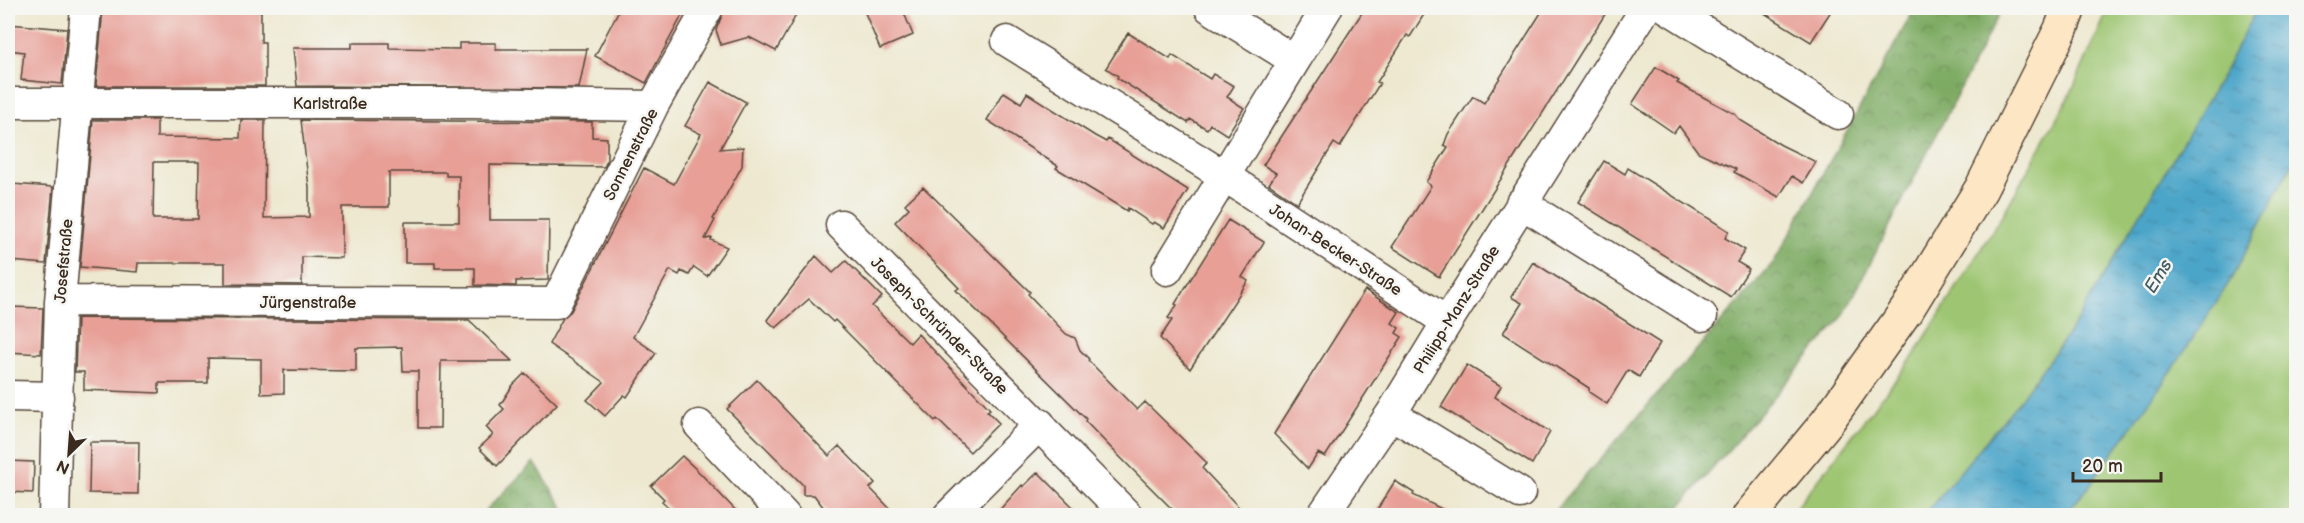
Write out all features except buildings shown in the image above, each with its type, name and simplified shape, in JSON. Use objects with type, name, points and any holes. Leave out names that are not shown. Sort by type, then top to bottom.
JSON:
[{"type":"main road","points":[[1749,516],[1827,422],[1908,308],[1981,189],[2061,29],[2069,8]]},
{"type":"street","name":"Josefstraße","points":[[54,516],[60,301],[86,8]]},
{"type":"street","name":"Sonnenstraße","points":[[556,303],[653,106],[708,8]]},
{"type":"street","points":[[1210,8],[1294,60]]},
{"type":"street","points":[[1167,270],[1226,177],[1327,8]]},
{"type":"street","name":"Philipp-Manz-Straße","points":[[1322,516],[1392,414],[1521,203],[1646,8]]},
{"type":"street","points":[[1667,8],[1838,114]]},
{"type":"street","name":"Johan-Becker-Straße","points":[[1007,41],[1226,177],[1447,322]]},
{"type":"street","name":"Karlstraße","points":[[8,103],[470,103],[653,106]]},
{"type":"street","points":[[1521,203],[1702,316]]},
{"type":"street","name":"Joseph-Schründer-Straße","points":[[841,225],[1040,424],[1128,516]]},
{"type":"street","name":"Jürgenstraße","points":[[60,301],[556,303]]},
{"type":"street","points":[[8,396],[58,397]]},
{"type":"street","points":[[1392,414],[1520,493]]},
{"type":"street","points":[[948,516],[1040,424]]},
{"type":"street","points":[[699,425],[785,516]]},
{"type":"green space","points":[[1915,8],[2002,8],[1843,316],[1673,515],[1551,515],[1774,262]]},
{"type":"green space","points":[[2109,8],[2257,8],[2223,74],[2076,323],[2016,405],[1924,515],[1790,516],[1913,357],[2006,209],[2070,95]]},
{"type":"green space","points":[[2296,157],[2296,515],[2064,516],[2087,489],[2230,281]]},
{"type":"green space","points":[[534,462],[568,515],[481,515]]},
{"type":"water","name":"Ems","points":[[2257,8],[2296,8],[2296,157],[2230,281],[2173,369],[2087,489],[2064,515],[1924,515],[2016,405],[2076,323],[2223,74]]}]
